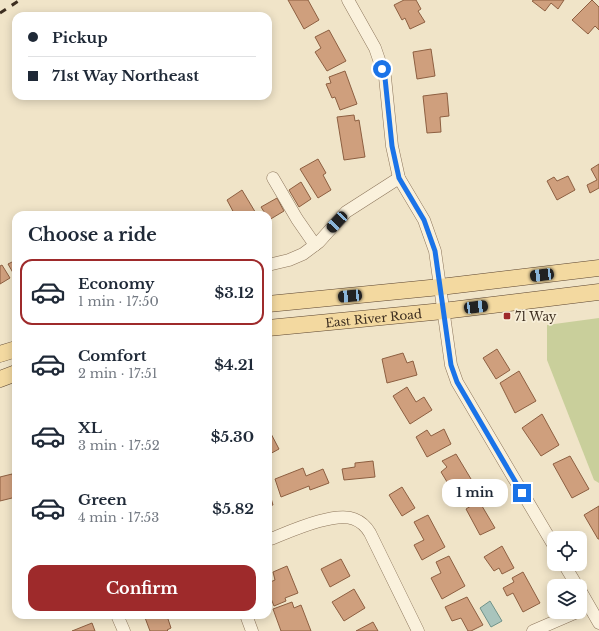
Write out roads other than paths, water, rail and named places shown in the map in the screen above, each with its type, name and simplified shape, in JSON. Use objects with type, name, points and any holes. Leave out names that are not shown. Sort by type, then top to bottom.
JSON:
[{"type":"main road","name":"East River Road","points":[[272,304],[440,287],[599,268]]},
{"type":"main road","name":"East River Road","points":[[272,328],[443,311],[599,292]]},
{"type":"main road","points":[[0,354],[12,350]]},
{"type":"main road","points":[[0,379],[12,374]]},
{"type":"street","points":[[348,0],[375,48],[383,72],[392,146],[399,178],[421,215],[431,237],[435,251],[451,365],[457,382],[547,534]]},
{"type":"street","points":[[273,178],[297,219],[315,245]]},
{"type":"street","points":[[272,264],[289,260],[302,254],[315,245],[346,212],[399,178]]},
{"type":"street","points":[[272,539],[329,518],[353,518],[364,524],[370,533],[418,631]]},
{"type":"street","points":[[587,610],[599,623]]},
{"type":"street","points":[[120,619],[124,631]]},
{"type":"street","points":[[248,619],[252,631]]},
{"type":"street","points":[[533,631],[561,619]]},
{"type":"water","points":[[490,601],[502,621],[491,627],[480,608]]},
{"type":"railway","points":[[0,13],[20,0]]},
{"type":"place","name":"71 Way","points":[[507,316]]}]
